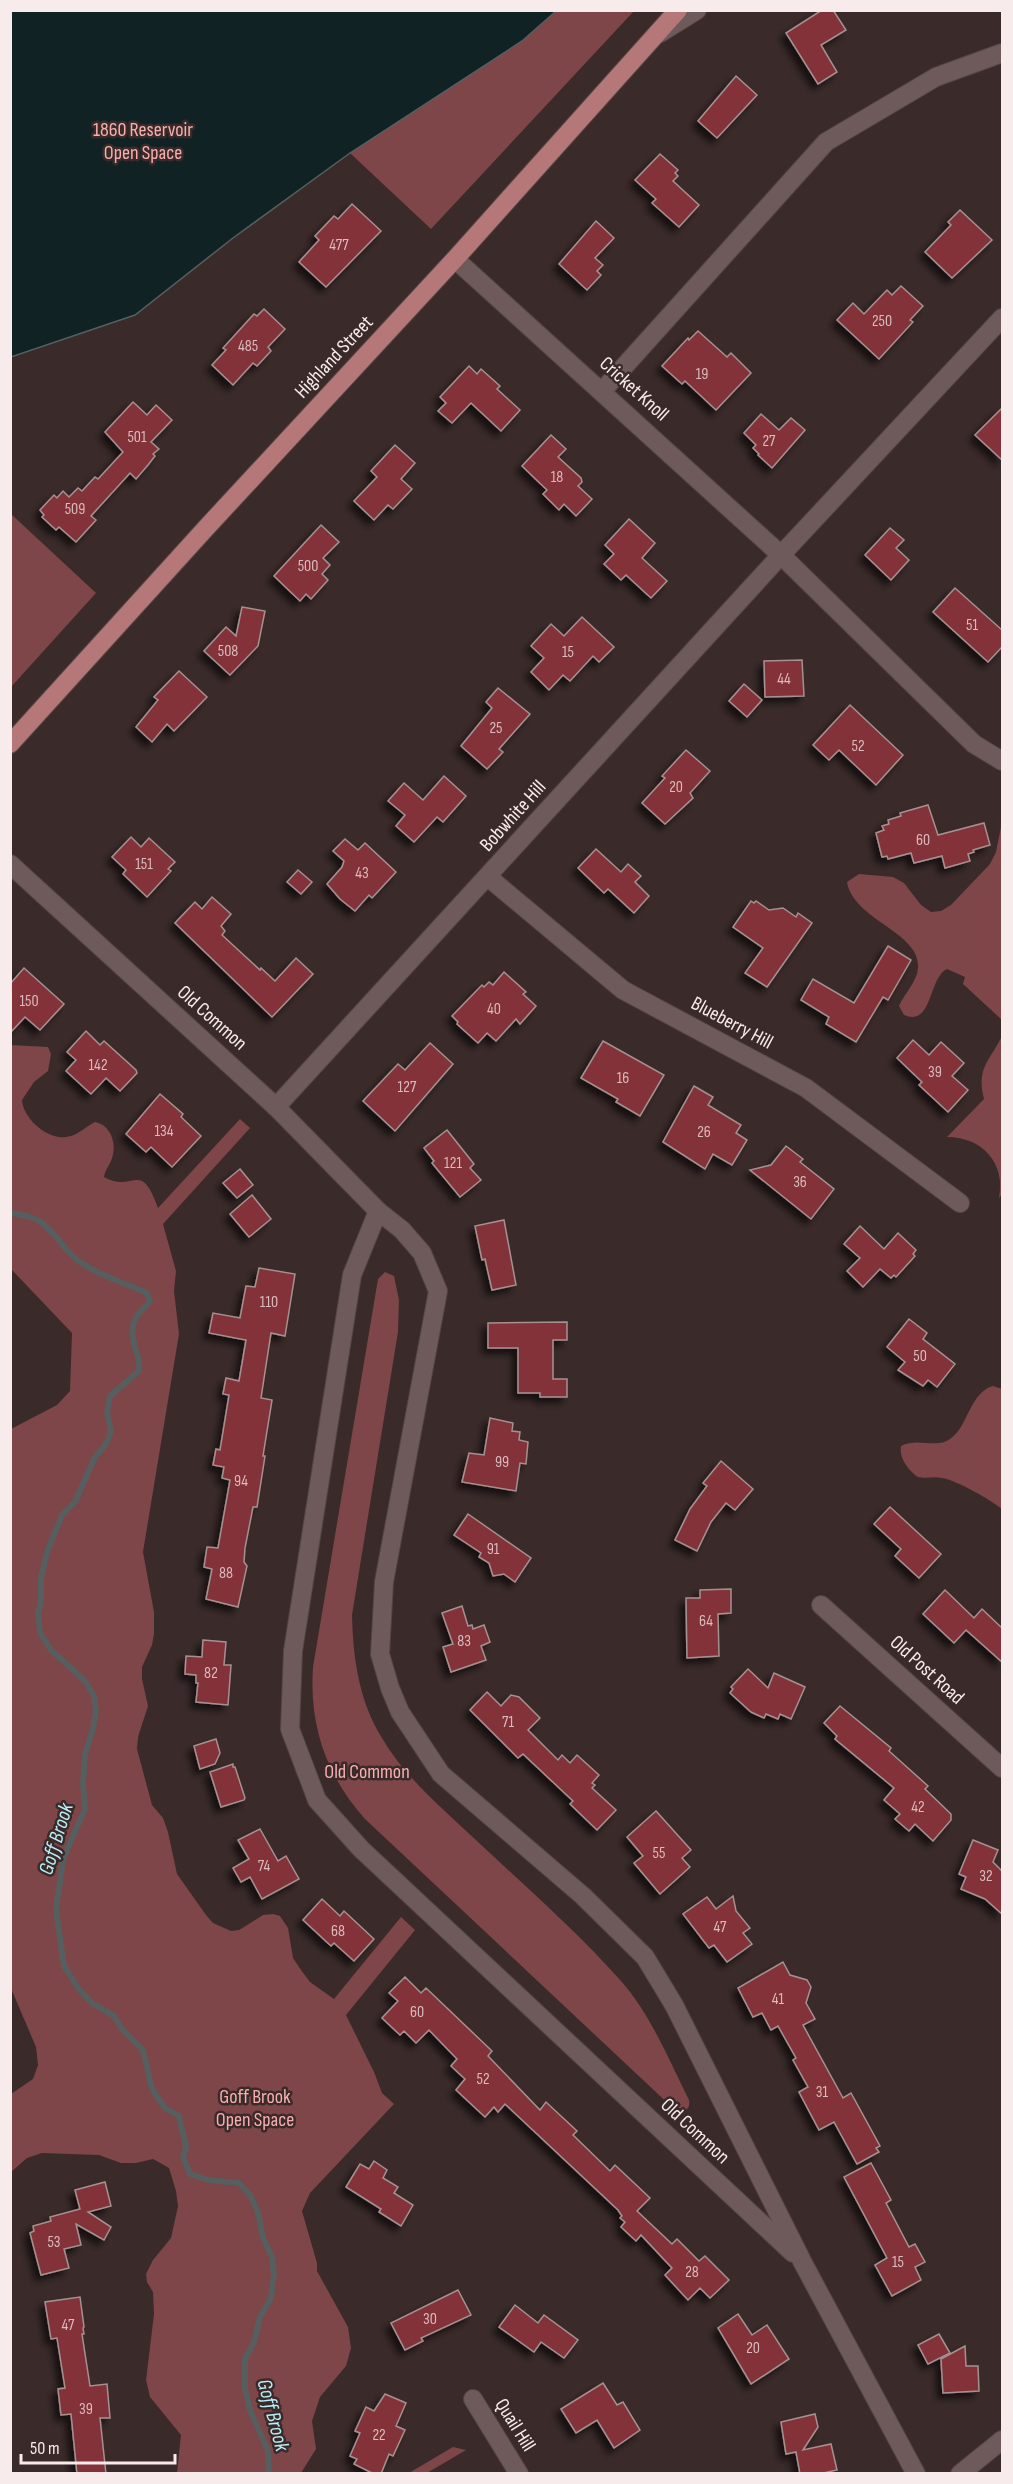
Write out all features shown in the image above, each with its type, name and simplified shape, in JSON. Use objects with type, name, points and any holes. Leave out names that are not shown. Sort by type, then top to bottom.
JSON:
[{"type":"main road","points":[[656,35],[678,10]]},
{"type":"main road","name":"Highland Street","points":[[10,744],[455,259],[656,35]]},
{"type":"street","name":"Highland Street","points":[[656,35],[697,10]]},
{"type":"street","points":[[603,390],[826,142],[936,77],[1002,53]]},
{"type":"street","name":"Cricket Knoll","points":[[455,259],[603,390],[781,555],[974,744],[1002,760]]},
{"type":"street","points":[[781,555],[1002,318]]},
{"type":"street","name":"Bobwhite Hill","points":[[276,1107],[781,555]]},
{"type":"street","name":"Old Common","points":[[10,864],[276,1107],[378,1211],[402,1230],[422,1253],[438,1291],[384,1582],[380,1654],[390,1688],[400,1712],[441,1773],[583,1896],[645,1957],[674,2005],[803,2263],[916,2474]]},
{"type":"street","name":"Blueberry Hill","points":[[488,877],[623,990],[806,1088],[960,1203]]},
{"type":"street","name":"Old Common","points":[[378,1211],[352,1275],[292,1651],[290,1729],[317,1800],[361,1849],[803,2263]]},
{"type":"street","name":"Old Post Road","points":[[821,1605],[1002,1768]]},
{"type":"street","name":"Quail Hill","points":[[473,2399],[519,2474]]},
{"type":"street","points":[[960,2474],[1002,2440]]},
{"type":"green space","name":"1860 Reservoir Open Space","points":[[10,11],[634,11],[431,229],[350,153],[233,238],[135,315],[11,357]]},
{"type":"green space","points":[[11,514],[96,593],[11,687]]},
{"type":"green space","points":[[1002,822],[1002,1020],[963,984],[965,977],[947,969],[936,982],[920,1014],[913,1017],[904,1015],[899,1006],[917,973],[916,956],[909,945],[898,935],[861,906],[852,895],[847,882],[859,874],[893,877],[904,883],[921,905],[931,912],[941,911],[951,905],[990,864],[996,852]]},
{"type":"green space","points":[[1002,1036],[1002,1194],[999,1198],[999,1174],[989,1154],[971,1142],[947,1137],[984,1099],[983,1072]]},
{"type":"green space","name":"Goff Brook Open Space","points":[[10,1045],[48,1047],[51,1054],[48,1071],[34,1082],[22,1100],[23,1107],[31,1120],[44,1131],[59,1137],[74,1135],[95,1122],[101,1124],[109,1131],[114,1147],[104,1177],[123,1182],[141,1181],[152,1193],[158,1208],[240,1119],[250,1128],[163,1224],[176,1271],[174,1291],[179,1334],[143,1552],[154,1612],[154,1634],[152,1645],[142,1667],[142,1679],[148,1706],[138,1737],[137,1749],[152,1805],[163,1818],[168,1832],[177,1874],[213,1923],[231,1931],[239,1930],[263,1915],[280,1916],[288,1928],[293,1958],[310,1982],[334,1999],[401,1917],[415,1930],[346,2015],[382,2093],[394,2104],[310,2193],[302,2211],[317,2263],[317,2271],[348,2327],[351,2348],[346,2366],[320,2397],[312,2421],[316,2449],[301,2473],[177,2473],[181,2435],[150,2397],[146,2380],[154,2314],[153,2292],[147,2282],[146,2274],[153,2260],[171,2238],[178,2206],[169,2168],[153,2159],[136,2163],[121,2163],[99,2155],[42,2153],[27,2158],[11,2172],[11,2094],[33,2079],[38,2065],[36,2047],[10,1986],[11,1429],[57,1405],[70,1391],[72,1333],[11,1269]]},
{"type":"green space","name":"Old Common","points":[[385,1272],[394,1276],[399,1300],[398,1332],[352,1615],[356,1663],[368,1709],[390,1751],[420,1787],[564,1922],[632,1994],[659,2038],[689,2100],[688,2108],[681,2113],[675,2110],[365,1819],[340,1785],[323,1749],[314,1709],[313,1667],[378,1279]]},
{"type":"green space","points":[[993,1386],[1002,1389],[1002,1509],[956,1482],[939,1477],[918,1477],[911,1471],[901,1455],[901,1446],[907,1444],[939,1443],[950,1439],[961,1426],[979,1395]]},
{"type":"green space","points":[[453,2447],[466,2450],[427,2473],[409,2473]]},
{"type":"shaded area","name":"1860 Reservoir Open Space","points":[[10,11],[556,11],[522,41],[350,153],[233,238],[135,315],[11,357]]},
{"type":"building","points":[[822,10],[833,10],[846,30],[821,45],[837,72],[818,84],[786,33]]},
{"type":"building","points":[[736,76],[757,95],[717,138],[698,121]]},
{"type":"building","points":[[660,154],[678,170],[675,173],[678,176],[673,181],[699,205],[679,227],[652,203],[656,199],[635,180]]},
{"type":"building","points":[[352,204],[381,231],[326,287],[299,262],[319,240],[315,236],[334,216],[338,219]]},
{"type":"building","points":[[960,210],[992,240],[952,278],[925,252],[951,225],[948,222]]},
{"type":"building","points":[[596,221],[614,238],[595,258],[603,265],[597,271],[601,275],[587,290],[559,264]]},
{"type":"building","points":[[901,286],[923,306],[910,320],[913,322],[879,359],[837,320],[853,303],[864,314],[887,290],[892,295]]},
{"type":"building","points":[[264,309],[285,329],[268,347],[271,351],[257,366],[253,363],[233,385],[212,365],[226,350],[223,348],[254,314],[257,316]]},
{"type":"building","points":[[698,331],[727,357],[731,353],[751,373],[716,410],[685,381],[682,384],[662,366],[688,338],[689,340]]},
{"type":"building","points":[[469,366],[477,374],[481,369],[500,386],[497,389],[520,410],[501,431],[471,403],[452,423],[438,411],[446,403],[440,397]]},
{"type":"building","points":[[133,402],[147,415],[156,405],[172,420],[151,442],[159,449],[153,454],[155,456],[148,465],[136,479],[130,473],[91,516],[96,520],[76,542],[59,527],[56,530],[42,517],[44,515],[40,510],[54,495],[57,498],[63,491],[69,497],[78,488],[82,491],[95,477],[98,479],[123,452],[105,432]]},
{"type":"building","points":[[1002,408],[1002,460],[975,435]]},
{"type":"building","points":[[761,414],[779,430],[791,418],[805,430],[772,468],[758,455],[753,448],[756,445],[744,433]]},
{"type":"building","points":[[551,435],[566,449],[558,457],[581,478],[582,482],[578,486],[592,499],[576,516],[564,504],[559,510],[543,494],[547,490],[522,466]]},
{"type":"building","points":[[395,445],[415,463],[401,479],[412,489],[393,509],[388,505],[374,520],[354,501],[377,477],[371,471]]},
{"type":"building","points":[[629,519],[655,543],[642,558],[667,581],[651,598],[626,575],[621,580],[604,564],[614,554],[605,545]]},
{"type":"building","points":[[321,525],[339,542],[323,558],[330,565],[322,574],[328,580],[311,599],[306,594],[300,601],[274,576]]},
{"type":"building","points":[[890,528],[904,540],[896,548],[909,560],[891,580],[865,555]]},
{"type":"building","points":[[955,588],[1002,630],[1002,647],[988,662],[933,612]]},
{"type":"building","points":[[242,607],[265,611],[258,646],[230,675],[204,651],[226,627],[236,636]]},
{"type":"building","points":[[582,617],[614,647],[599,662],[593,656],[570,681],[563,675],[549,690],[531,672],[544,658],[531,646],[551,624],[564,636]]},
{"type":"building","points":[[802,660],[804,696],[765,697],[764,661]]},
{"type":"building","points":[[179,671],[207,697],[174,731],[167,724],[152,742],[136,727],[158,700],[154,697]]},
{"type":"building","points":[[744,684],[762,700],[747,717],[729,701]]},
{"type":"building","points":[[498,688],[530,714],[499,749],[503,752],[487,769],[461,746],[492,708],[486,702]]},
{"type":"building","points":[[850,705],[903,755],[876,785],[839,750],[829,760],[813,745]]},
{"type":"building","points":[[686,750],[710,771],[690,793],[693,798],[665,824],[642,803],[665,778],[662,776]]},
{"type":"building","points":[[444,776],[466,796],[443,822],[437,817],[414,842],[396,826],[405,815],[388,801],[404,783],[423,800]]},
{"type":"building","points":[[928,805],[938,835],[984,823],[990,845],[973,850],[974,852],[968,854],[970,861],[945,868],[942,856],[914,863],[911,853],[888,859],[887,856],[882,857],[876,833],[884,830],[882,826],[889,824],[888,820],[901,816],[900,813]]},
{"type":"building","points":[[131,837],[141,847],[149,838],[175,862],[168,869],[171,871],[147,897],[123,874],[126,870],[112,857]]},
{"type":"building","points":[[345,839],[358,850],[365,843],[396,872],[372,898],[369,895],[355,911],[327,884],[342,867],[344,861],[333,851]]},
{"type":"building","points":[[596,849],[621,872],[628,864],[641,876],[635,882],[649,896],[634,913],[608,889],[604,893],[578,868]]},
{"type":"building","points":[[298,870],[312,882],[301,894],[287,882]]},
{"type":"building","points":[[212,897],[231,914],[221,926],[225,931],[222,935],[260,970],[261,968],[275,981],[296,958],[313,974],[272,1017],[175,923],[195,902],[202,909]]},
{"type":"building","points":[[751,901],[754,903],[756,901],[769,910],[783,908],[796,917],[798,913],[812,923],[767,987],[745,973],[763,948],[733,927]]},
{"type":"building","points":[[888,946],[911,960],[888,1000],[883,997],[856,1042],[826,1024],[829,1017],[801,1000],[813,979],[854,1003]]},
{"type":"building","points":[[24,968],[64,1004],[40,1030],[25,1017],[10,1033],[10,984]]},
{"type":"building","points":[[504,972],[526,992],[523,994],[536,1006],[520,1024],[516,1019],[496,1041],[487,1033],[478,1043],[457,1024],[458,1022],[452,1016],[482,985],[484,987],[489,982],[493,985]]},
{"type":"building","points":[[86,1031],[100,1045],[104,1041],[136,1070],[137,1073],[120,1091],[106,1078],[91,1094],[66,1071],[76,1060],[67,1052]]},
{"type":"building","points":[[913,1040],[929,1055],[941,1042],[964,1063],[952,1076],[968,1090],[948,1112],[919,1085],[922,1082],[897,1058]]},
{"type":"building","points":[[603,1041],[664,1075],[640,1116],[616,1102],[618,1099],[581,1078]]},
{"type":"building","points":[[430,1043],[453,1064],[395,1131],[363,1101],[398,1064],[405,1070]]},
{"type":"building","points":[[694,1086],[713,1097],[708,1105],[741,1125],[736,1133],[747,1140],[732,1165],[713,1154],[705,1169],[663,1142]]},
{"type":"building","points":[[160,1094],[183,1114],[181,1117],[201,1136],[172,1167],[151,1147],[146,1152],[126,1134]]},
{"type":"building","points":[[447,1130],[474,1164],[470,1168],[481,1180],[460,1197],[432,1163],[434,1161],[424,1148]]},
{"type":"building","points":[[786,1146],[803,1159],[800,1162],[834,1189],[811,1219],[750,1170],[771,1165]]},
{"type":"building","points":[[240,1169],[253,1185],[237,1198],[223,1183]]},
{"type":"building","points":[[252,1195],[271,1219],[249,1237],[230,1214]]},
{"type":"building","points":[[504,1220],[516,1285],[492,1290],[485,1259],[482,1260],[475,1226]]},
{"type":"building","points":[[860,1226],[884,1249],[898,1233],[916,1250],[913,1254],[915,1256],[896,1277],[894,1275],[891,1278],[880,1269],[863,1287],[847,1271],[860,1258],[844,1244]]},
{"type":"building","points":[[259,1268],[295,1274],[285,1336],[271,1333],[261,1398],[272,1400],[257,1507],[253,1507],[245,1548],[244,1562],[247,1566],[238,1607],[206,1599],[212,1569],[204,1567],[207,1547],[218,1548],[230,1480],[222,1478],[224,1467],[213,1465],[216,1449],[220,1450],[229,1395],[223,1394],[226,1378],[239,1381],[246,1340],[209,1333],[213,1313],[240,1318],[246,1286],[255,1287]]},
{"type":"building","points":[[909,1319],[927,1333],[923,1339],[955,1364],[937,1387],[928,1380],[923,1386],[898,1370],[905,1362],[887,1347]]},
{"type":"building","points":[[567,1322],[567,1340],[553,1340],[553,1379],[567,1379],[567,1397],[540,1397],[540,1393],[518,1393],[518,1348],[488,1348],[488,1323]]},
{"type":"building","points":[[490,1418],[513,1423],[512,1431],[520,1432],[519,1440],[528,1442],[526,1464],[520,1463],[516,1491],[462,1482],[469,1453],[484,1455]]},
{"type":"building","points":[[721,1461],[753,1489],[735,1510],[726,1503],[711,1522],[697,1551],[675,1540],[690,1509],[707,1486],[703,1483]]},
{"type":"building","points":[[890,1507],[941,1554],[919,1578],[895,1556],[901,1549],[874,1524]]},
{"type":"building","points":[[468,1514],[531,1558],[515,1582],[504,1574],[493,1576],[489,1563],[479,1557],[481,1553],[454,1535]]},
{"type":"building","points":[[731,1589],[731,1613],[718,1614],[719,1656],[687,1658],[686,1598],[700,1598],[700,1590]]},
{"type":"building","points":[[945,1590],[974,1618],[982,1609],[1002,1628],[1002,1662],[966,1630],[954,1643],[923,1614]]},
{"type":"building","points":[[462,1606],[468,1626],[472,1625],[473,1629],[484,1625],[490,1642],[481,1646],[486,1660],[451,1672],[443,1647],[453,1644],[442,1613]]},
{"type":"building","points":[[203,1640],[226,1642],[224,1665],[231,1665],[228,1705],[196,1702],[198,1683],[196,1683],[196,1675],[185,1674],[186,1656],[202,1657]]},
{"type":"building","points":[[748,1669],[768,1688],[774,1673],[805,1687],[791,1719],[780,1714],[778,1719],[766,1714],[764,1718],[751,1712],[730,1693],[733,1689],[731,1687]]},
{"type":"building","points":[[487,1692],[501,1706],[511,1695],[519,1697],[540,1718],[528,1730],[558,1760],[562,1755],[570,1763],[577,1755],[599,1775],[592,1783],[595,1785],[592,1788],[616,1810],[597,1830],[570,1804],[573,1801],[523,1754],[518,1758],[470,1710]]},
{"type":"building","points":[[840,1706],[891,1748],[889,1751],[928,1786],[925,1789],[951,1814],[951,1820],[933,1841],[915,1824],[909,1831],[895,1819],[900,1814],[884,1800],[894,1788],[835,1739],[837,1736],[824,1723]]},
{"type":"building","points":[[216,1739],[220,1753],[215,1764],[200,1769],[194,1746]]},
{"type":"building","points":[[233,1764],[245,1798],[221,1807],[210,1772]]},
{"type":"building","points":[[656,1811],[691,1850],[682,1858],[690,1867],[660,1894],[634,1863],[643,1856],[627,1837]]},
{"type":"building","points":[[260,1829],[278,1861],[286,1856],[299,1879],[262,1899],[250,1877],[241,1882],[233,1868],[249,1859],[238,1840]]},
{"type":"building","points":[[973,1840],[998,1850],[993,1862],[1002,1871],[1002,1914],[985,1899],[961,1889],[966,1877],[959,1874]]},
{"type":"building","points":[[733,1896],[736,1911],[750,1928],[743,1933],[752,1944],[727,1962],[714,1945],[709,1948],[683,1914],[707,1897],[716,1909]]},
{"type":"building","points":[[322,1899],[340,1916],[344,1911],[374,1939],[354,1961],[334,1943],[331,1946],[303,1920]]},
{"type":"building","points":[[783,1962],[790,1975],[807,1980],[811,1987],[806,2003],[815,2019],[803,2025],[843,2098],[851,2093],[880,2146],[876,2148],[879,2152],[857,2164],[834,2122],[819,2130],[799,2092],[808,2087],[793,2060],[796,2058],[778,2026],[771,2030],[762,2013],[753,2017],[738,1988]]},
{"type":"building","points":[[405,1977],[421,1993],[426,1988],[492,2051],[488,2056],[540,2110],[546,2102],[577,2131],[573,2135],[610,2171],[615,2165],[650,2198],[637,2211],[672,2244],[677,2239],[699,2261],[705,2256],[729,2280],[710,2298],[700,2288],[688,2300],[665,2275],[672,2268],[641,2235],[636,2241],[621,2227],[625,2222],[620,2218],[622,2216],[618,2210],[505,2104],[498,2112],[494,2107],[485,2117],[456,2090],[465,2079],[451,2066],[457,2059],[429,2030],[416,2043],[404,2031],[400,2035],[382,2018],[398,2001],[389,1993]]},
{"type":"building","points":[[374,2161],[387,2170],[383,2178],[398,2187],[394,2193],[413,2205],[401,2226],[379,2212],[381,2209],[346,2187],[360,2164],[369,2169]]},
{"type":"building","points":[[871,2163],[891,2200],[886,2203],[909,2247],[915,2244],[925,2262],[915,2267],[921,2280],[892,2296],[875,2265],[887,2258],[844,2177]]},
{"type":"building","points":[[105,2182],[111,2206],[88,2212],[111,2227],[104,2240],[76,2224],[81,2245],[64,2249],[69,2268],[41,2275],[30,2233],[34,2231],[33,2226],[51,2221],[50,2217],[80,2209],[75,2190]]},
{"type":"building","points":[[458,2290],[471,2315],[421,2338],[423,2341],[405,2350],[391,2323]]},
{"type":"building","points":[[80,2297],[84,2327],[84,2334],[82,2334],[90,2386],[107,2384],[110,2418],[100,2418],[106,2474],[77,2474],[71,2414],[61,2415],[58,2389],[65,2388],[57,2338],[51,2339],[45,2302]]},
{"type":"building","points":[[515,2305],[538,2323],[544,2315],[578,2340],[564,2358],[541,2342],[534,2352],[499,2327]]},
{"type":"building","points":[[738,2314],[752,2335],[767,2325],[789,2359],[751,2384],[718,2328]]},
{"type":"building","points":[[939,2334],[950,2353],[928,2364],[918,2345]]},
{"type":"building","points":[[965,2346],[966,2366],[978,2366],[979,2391],[943,2393],[941,2359]]},
{"type":"building","points":[[603,2383],[617,2405],[623,2402],[640,2430],[614,2448],[597,2420],[576,2433],[561,2409]]},
{"type":"building","points":[[385,2394],[406,2403],[396,2426],[405,2430],[393,2456],[389,2454],[381,2474],[374,2474],[354,2464],[357,2459],[350,2456],[360,2433],[355,2431],[366,2407],[374,2411]]},
{"type":"building","points":[[815,2414],[818,2427],[803,2450],[831,2444],[837,2470],[819,2474],[800,2474],[796,2452],[786,2454],[781,2422]]},
{"type":"waterway","name":"Goff Brook","points":[[10,1213],[28,1216],[40,1222],[80,1262],[147,1293],[150,1301],[137,1315],[133,1327],[139,1371],[110,1396],[107,1413],[111,1431],[106,1444],[95,1457],[75,1502],[62,1515],[47,1552],[41,1578],[41,1600],[38,1614],[40,1633],[51,1650],[85,1681],[94,1696],[96,1711],[85,1754],[83,1783],[85,1809],[63,1859],[56,1910],[64,1966],[78,1988],[92,2003],[114,2016],[122,2029],[143,2050],[152,2089],[165,2108],[179,2116],[186,2147],[183,2157],[190,2174],[208,2180],[239,2183],[250,2195],[258,2212],[263,2238],[272,2257],[274,2274],[271,2298],[260,2317],[254,2342],[245,2359],[245,2389],[250,2410],[268,2451],[269,2474]]}]
